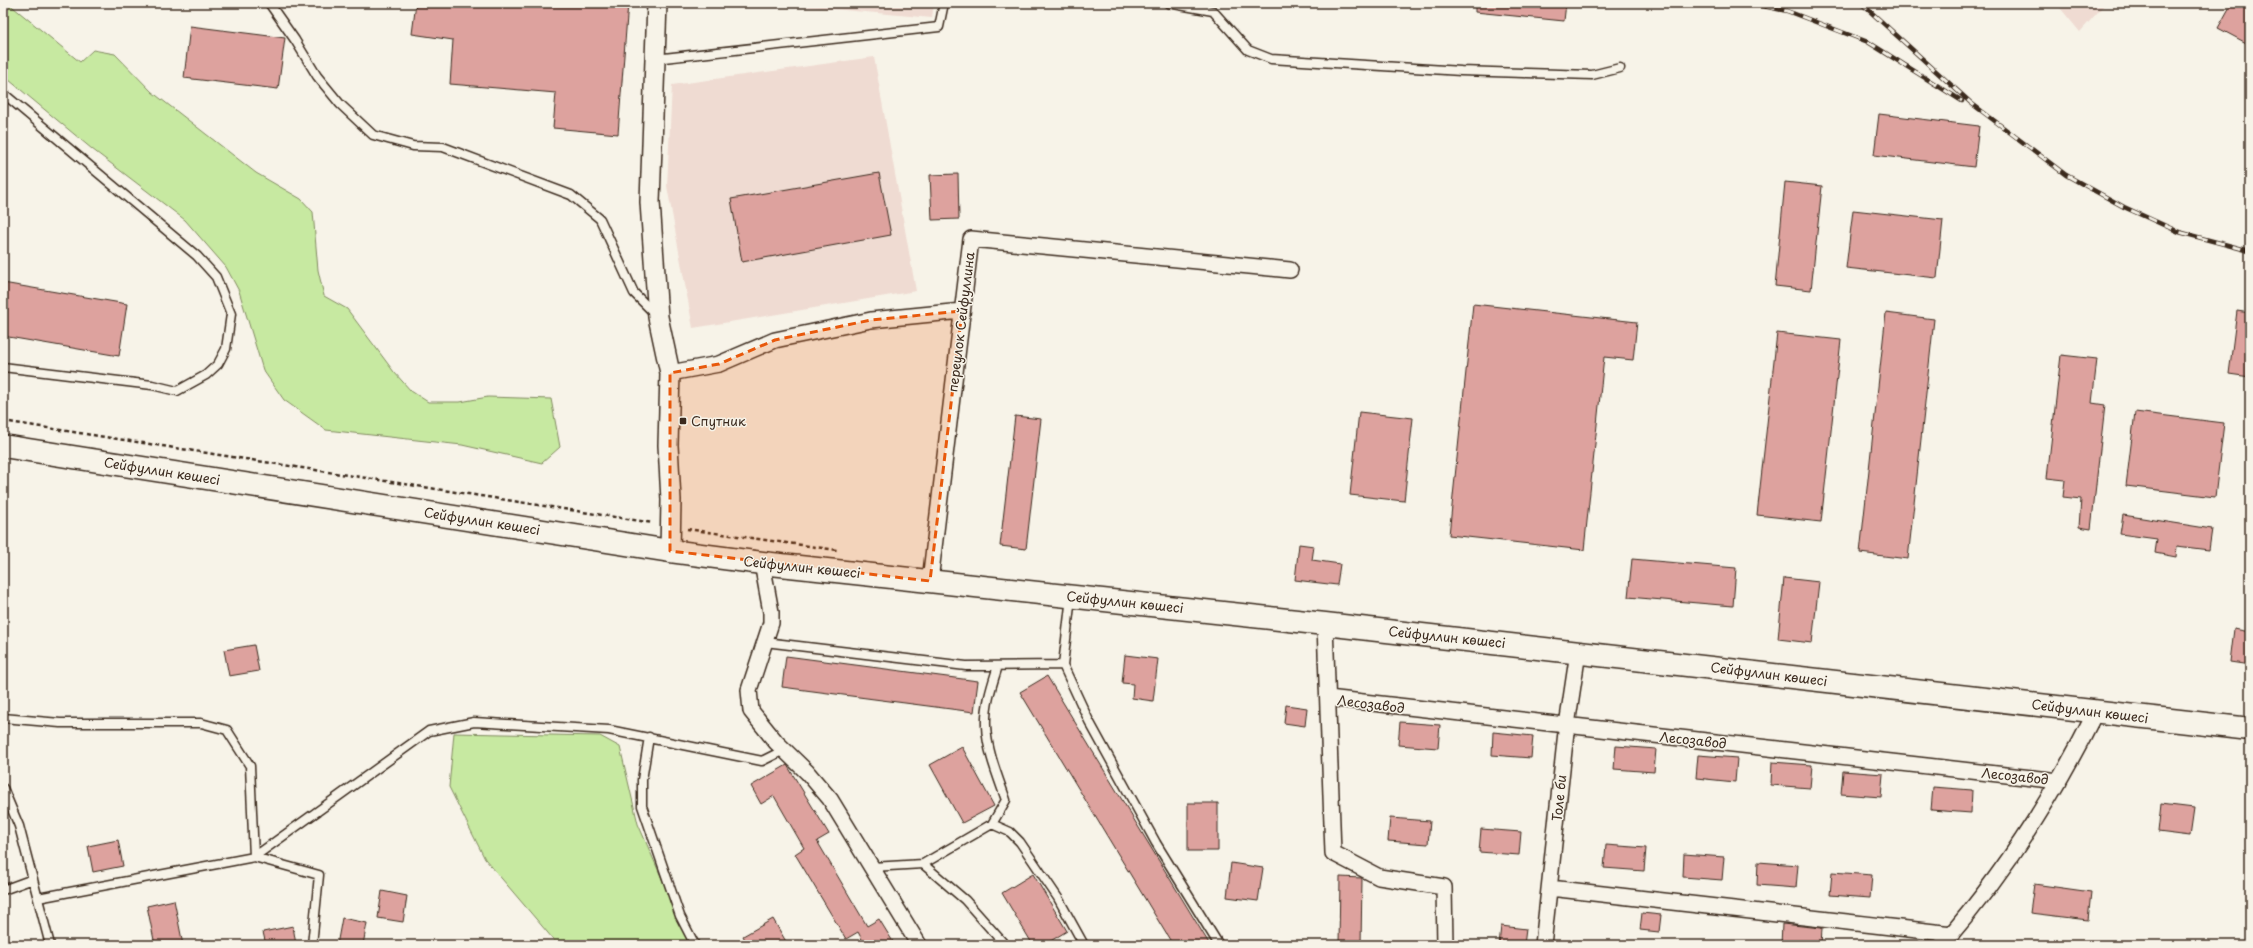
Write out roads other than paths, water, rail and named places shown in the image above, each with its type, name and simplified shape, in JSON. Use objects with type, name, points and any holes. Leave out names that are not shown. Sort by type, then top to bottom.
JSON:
[{"type":"main road","name":"Сейфуллин көшесі","points":[[3,446],[670,551],[762,563],[1578,652],[2250,729]]},
{"type":"street","points":[[657,3],[650,202],[658,317],[670,373],[668,445],[671,526],[670,551]]},
{"type":"street","name":"переулок Сейфуллина","points":[[930,581],[971,239],[1290,270]]},
{"type":"street","points":[[670,373],[719,364],[775,340],[864,321],[962,311]]},
{"type":"street","points":[[762,563],[771,612],[771,623],[749,690],[751,711],[784,750],[807,772],[830,799],[919,945]]},
{"type":"street","points":[[1325,624],[1333,853],[1379,877],[1444,888],[1444,945]]},
{"type":"street","name":"Толе би","points":[[1543,945],[1567,726],[1578,652]]},
{"type":"street","name":"Лесозавод","points":[[1328,698],[2059,781]]},
{"type":"street","points":[[1942,945],[1973,910],[2059,781],[2096,711]]},
{"type":"street","points":[[1550,888],[1952,934]]},
{"type":"lane","points":[[269,3],[295,40],[317,76],[340,104],[373,135],[413,146],[443,147],[571,195],[600,219],[634,293],[658,317]]},
{"type":"lane","points":[[654,59],[939,27],[944,3]]},
{"type":"lane","points":[[1168,3],[1213,11],[1248,50],[1271,59],[1461,71],[1538,73],[1592,74],[1620,68]]},
{"type":"lane","points":[[3,93],[197,256],[216,277],[231,314],[226,349],[218,364],[206,375],[177,391],[152,385],[3,367]]},
{"type":"lane","points":[[1071,596],[1063,665],[1089,721],[1156,843],[1219,945]]},
{"type":"lane","points":[[765,642],[966,666],[1063,665]]},
{"type":"lane","points":[[872,867],[923,864],[992,824],[1006,800],[994,763],[986,726],[988,697],[998,666]]},
{"type":"lane","points":[[3,718],[60,723],[201,723],[227,730],[250,766],[254,857]]},
{"type":"lane","points":[[38,898],[254,857],[429,731],[474,722],[609,730],[762,761],[784,750]]},
{"type":"lane","points":[[649,737],[642,780],[642,806],[680,916],[695,945]]},
{"type":"lane","points":[[3,788],[19,826],[50,945]]},
{"type":"lane","points":[[992,824],[1010,832],[1020,842],[1058,898],[1084,945]]},
{"type":"lane","points":[[254,857],[319,875],[312,945]]},
{"type":"lane","points":[[923,864],[965,900],[1005,945]]},
{"type":"lane","points":[[3,890],[33,879]]},
{"type":"railway","points":[[1749,3],[1787,11],[1868,42],[1962,101]]},
{"type":"railway","points":[[1861,3],[1971,103],[2066,175],[2124,207],[2179,232],[2250,251]]},
{"type":"place","name":"Спутник","points":[[683,421]]}]
